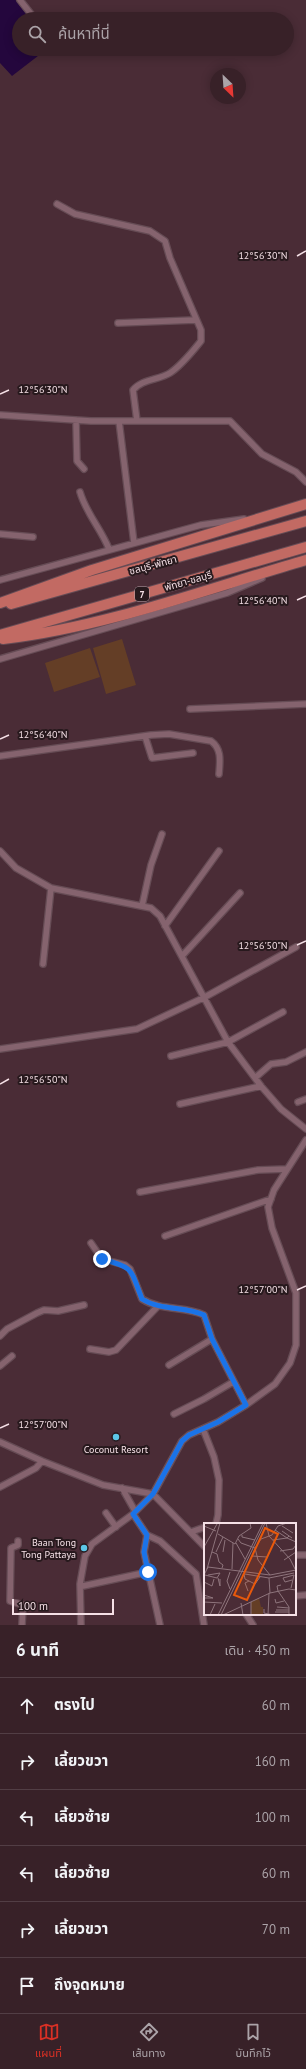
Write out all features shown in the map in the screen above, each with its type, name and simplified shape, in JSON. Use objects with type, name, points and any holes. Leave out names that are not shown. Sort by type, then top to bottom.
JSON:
[{"type":"highway","points":[[0,603],[59,580],[306,504]]},
{"type":"highway","name":"ชลบุรี-พัทยา","points":[[0,608],[306,521]]},
{"type":"highway","name":"พัทยา-ชลบุรี","points":[[0,635],[306,547]]},
{"type":"highway","points":[[0,640],[31,636],[81,625],[306,560]]},
{"type":"street","points":[[20,0],[29,12]]},
{"type":"street","points":[[57,204],[75,214],[150,231],[160,236],[165,241],[195,320],[201,330],[201,341],[170,373],[138,385],[133,390],[137,421]]},
{"type":"street","points":[[118,323],[195,320]]},
{"type":"street","points":[[0,415],[76,420],[230,421],[262,454],[296,472],[306,482]]},
{"type":"street","points":[[76,420],[77,461],[84,469]]},
{"type":"street","points":[[120,421],[134,542]]},
{"type":"street","points":[[80,492],[83,503],[103,534],[109,549]]},
{"type":"street","points":[[0,580],[134,542],[201,525],[269,516]]},
{"type":"street","points":[[0,534],[33,537]]},
{"type":"street","points":[[0,659],[227,594],[294,564]]},
{"type":"street","points":[[190,709],[306,704]]},
{"type":"street","points":[[0,756],[169,734],[211,741],[216,744],[219,751],[219,774]]},
{"type":"street","points":[[145,736],[152,758],[193,753]]},
{"type":"street","points":[[142,906],[150,865],[162,834]]},
{"type":"street","points":[[0,851],[16,868],[51,888],[151,908],[160,916],[228,1042],[261,1086],[285,1114],[306,1129]]},
{"type":"street","points":[[165,926],[219,851]]},
{"type":"street","points":[[43,964],[51,888]]},
{"type":"street","points":[[182,956],[240,894]]},
{"type":"street","points":[[0,1049],[137,1029],[205,997],[296,947]]},
{"type":"street","points":[[171,1056],[228,1042],[283,1012]]},
{"type":"street","points":[[255,1078],[271,1064],[286,1062],[306,1052]]},
{"type":"street","points":[[180,1104],[261,1086]]},
{"type":"street","points":[[298,1102],[306,1099]]},
{"type":"street","points":[[81,1625],[80,1584],[85,1556],[92,1544],[116,1527],[153,1494],[182,1441],[189,1435],[218,1422],[246,1405],[275,1384],[290,1363],[296,1345],[296,1293],[272,1228],[268,1207],[287,1169],[306,1140]]},
{"type":"street","points":[[140,1192],[258,1170],[287,1169]]},
{"type":"street","points":[[165,1236],[271,1199]]},
{"type":"street","points":[[91,1243],[102,1259],[125,1265],[130,1269],[142,1299],[158,1306],[198,1312],[204,1315],[212,1339],[246,1405]]},
{"type":"street","points":[[0,1336],[7,1329],[44,1310],[58,1311],[84,1305]]},
{"type":"street","points":[[90,1349],[109,1352],[116,1350],[158,1306]]},
{"type":"street","points":[[169,1365],[212,1339]]},
{"type":"street","points":[[0,1366],[12,1356]]},
{"type":"street","points":[[174,1414],[233,1382]]},
{"type":"street","points":[[203,1429],[214,1457],[219,1480],[218,1516],[216,1523]]},
{"type":"street","points":[[0,1442],[42,1461],[103,1484],[153,1494],[204,1546]]},
{"type":"street","points":[[0,1487],[36,1468],[42,1461]]},
{"type":"street","points":[[122,1488],[147,1535],[160,1541],[196,1574],[204,1625]]},
{"type":"street","points":[[106,1513],[116,1527]]},
{"type":"street","points":[[191,1532],[204,1527]]},
{"type":"street","points":[[147,1535],[144,1552],[159,1625]]},
{"type":"street","points":[[18,1541],[18,1545],[11,1548],[10,1601],[23,1605],[22,1625]]},
{"type":"street","points":[[84,1586],[148,1572]]},
{"type":"street","points":[[296,1596],[306,1595]]},
{"type":"street","points":[[247,1615],[253,1625]]},
{"type":"shaded area","points":[[0,0],[18,0],[27,12],[12,12],[12,56],[38,56],[12,76],[0,63]]},
{"type":"shaded area","points":[[122,639],[136,685],[106,694],[93,648]]},
{"type":"shaded area","points":[[90,648],[100,677],[54,692],[45,663]]},
{"type":"place","name":"Coconut Resort","points":[[116,1437]]},
{"type":"place","name":"Baan Tong Tong Pattaya","points":[[84,1548]]},
{"type":"route","points":[[102,1259],[125,1265],[130,1269],[142,1299],[158,1306],[198,1312],[204,1315],[212,1339],[246,1405],[218,1422],[189,1435],[182,1441],[174,1453],[153,1494],[133,1514],[147,1535],[144,1552],[148,1572]]}]
